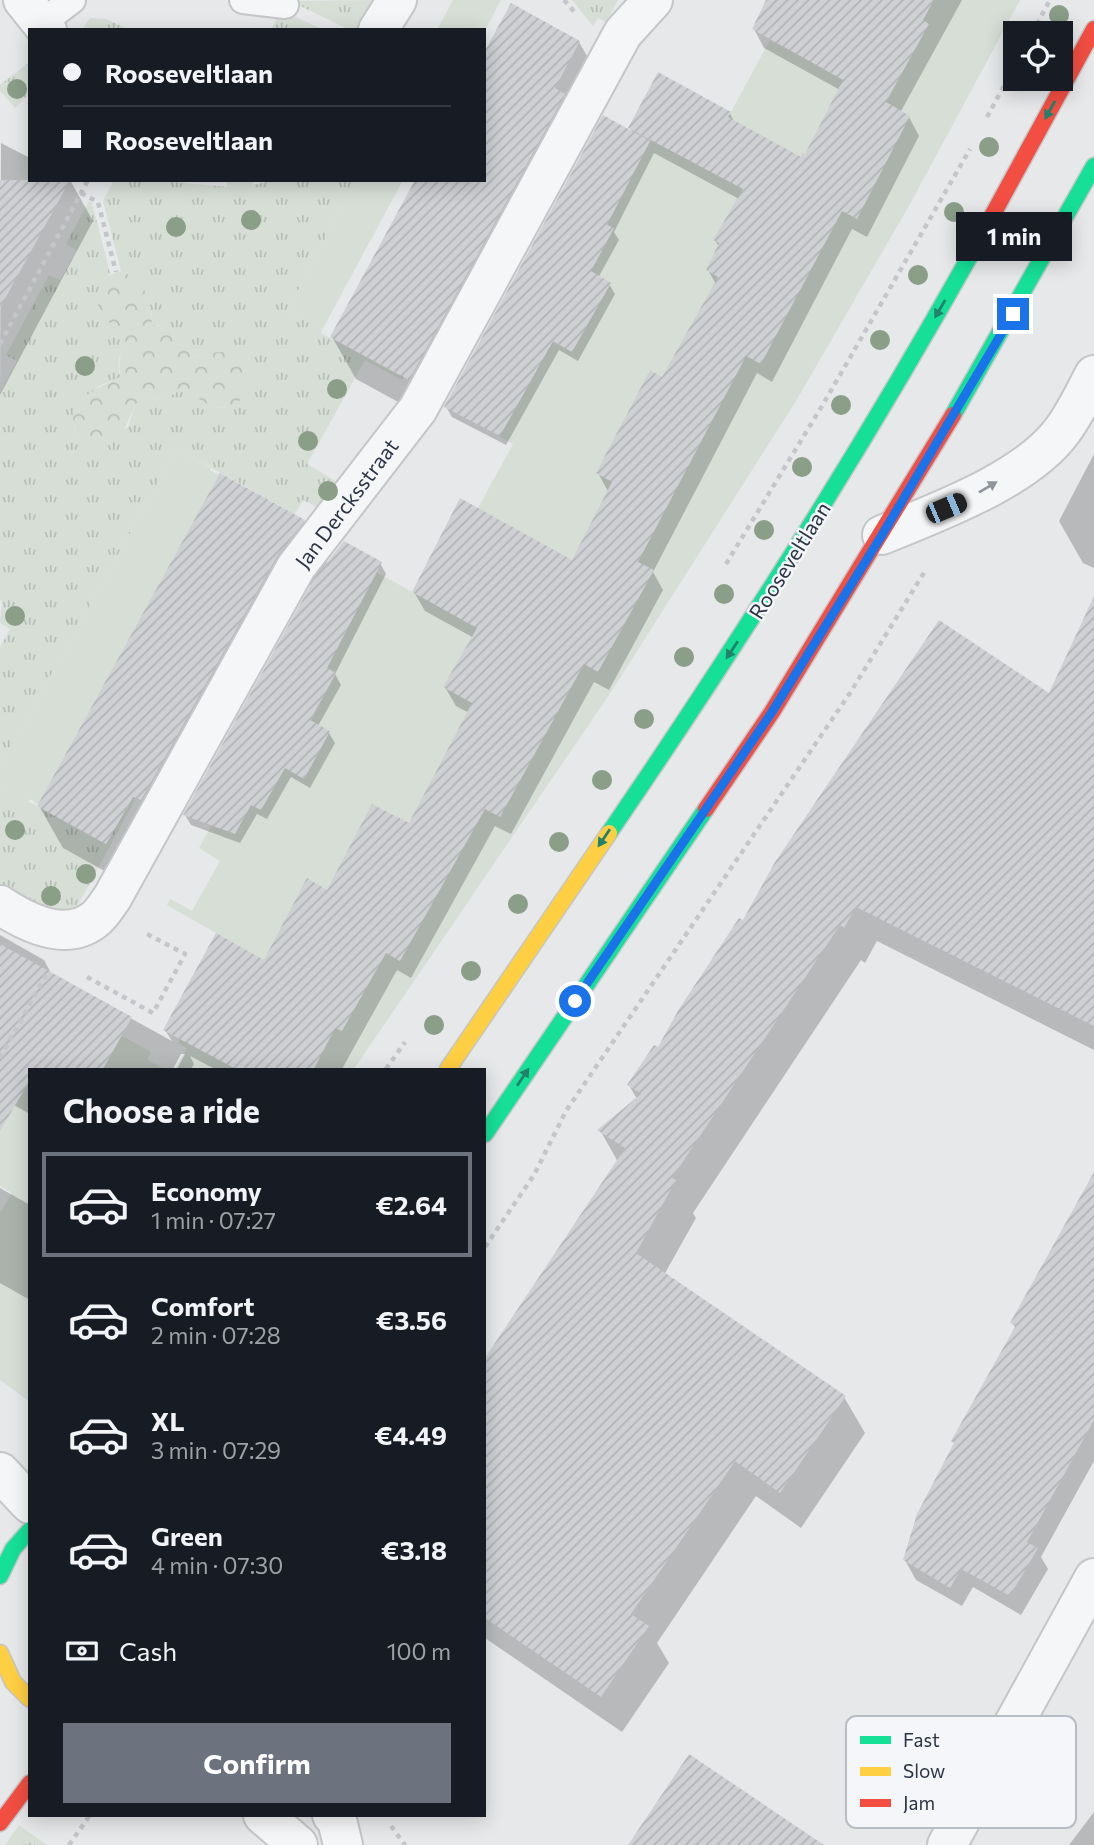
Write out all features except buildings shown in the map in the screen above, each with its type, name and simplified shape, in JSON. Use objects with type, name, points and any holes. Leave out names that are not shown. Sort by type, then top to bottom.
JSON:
[{"type":"main road","name":"Rooseveltlaan","points":[[448,1068],[722,665],[843,474],[951,292],[1094,29]]},
{"type":"main road","points":[[486,1133],[772,712],[882,535],[1035,275],[1094,166]]},
{"type":"main road","points":[[0,1653],[10,1687],[28,1698]]},
{"type":"main road","points":[[0,1823],[28,1786]]},
{"type":"street","points":[[379,28],[397,0]]},
{"type":"street","name":"Jan Dercksstraat","points":[[63,945],[95,920],[112,898],[296,567],[418,409],[623,33],[653,0]]},
{"type":"street","points":[[882,535],[968,499],[1043,452],[1061,432],[1094,375]]},
{"type":"street","points":[[0,905],[42,927],[63,945]]},
{"type":"street","points":[[0,1472],[28,1502]]},
{"type":"street","points":[[1018,1716],[1094,1578]]},
{"type":"street","points":[[265,1817],[298,1845]]},
{"type":"street","points":[[334,1817],[343,1845]]},
{"type":"street","points":[[947,1845],[956,1828]]},
{"type":"lane","points":[[37,18],[72,0]]},
{"type":"lane","points":[[243,0],[285,5]]},
{"type":"path","points":[[1039,21],[1050,0]]},
{"type":"path","points":[[982,126],[1003,87]]},
{"type":"path","points":[[721,572],[851,356],[976,139]]},
{"type":"path","points":[[0,344],[87,182]]},
{"type":"path","points":[[82,193],[97,202],[116,272]]},
{"type":"path","points":[[486,1246],[534,1175],[566,1111],[850,693],[930,563]]},
{"type":"path","points":[[0,1058],[63,945],[152,1013],[185,954],[104,909]]},
{"type":"path","points":[[387,1068],[409,1035]]},
{"type":"path","points":[[69,1845],[89,1817]]},
{"type":"path","points":[[390,1825],[405,1845]]},
{"type":"green space","points":[[376,0],[360,28],[346,28],[290,1]]},
{"type":"green space","points":[[453,0],[501,0],[486,28],[438,28]]},
{"type":"green space","points":[[572,0],[618,0],[606,22],[598,18],[593,26]]},
{"type":"green space","points":[[818,0],[1020,0],[1009,21],[1003,21],[1003,32],[910,204],[796,401],[611,692],[355,1068],[176,1068],[187,1048],[178,1043],[224,961],[216,933],[167,905],[170,899],[192,911],[220,861],[199,848],[229,793],[261,810],[285,768],[305,778],[330,732],[311,721],[336,673],[305,656],[332,658],[345,632],[355,561],[452,613],[478,508],[513,444],[495,434],[553,342],[572,352],[610,283],[591,271],[614,228],[584,212],[614,153],[638,165],[651,140],[700,132],[642,101],[648,91],[703,120],[713,103],[731,112],[770,40],[793,52],[821,2]]},
{"type":"green space","points":[[281,10],[319,28],[272,28]]},
{"type":"green space","points":[[90,18],[106,19],[126,28],[83,28]]},
{"type":"green space","points":[[28,63],[28,95],[15,108],[0,91],[0,85]]},
{"type":"green space","points":[[113,182],[174,182],[227,187],[227,182],[252,182],[253,185],[267,182],[356,182],[287,311],[322,330],[321,333],[399,375],[425,327],[430,329],[402,380],[365,360],[307,464],[342,485],[327,512],[303,500],[267,561],[263,559],[290,511],[177,449],[0,767],[0,647],[10,629],[0,623],[0,393],[17,361],[6,355],[49,275],[60,280],[77,251],[66,244],[89,201],[92,203],[110,273],[97,297],[103,314],[120,337],[122,345],[118,363],[121,377],[99,386],[75,410],[74,428],[81,441],[97,446],[128,427],[141,396],[164,398],[185,385],[206,403],[222,408],[231,406],[245,393],[241,363],[235,358],[218,352],[192,357],[186,344],[172,330],[152,325],[151,308],[141,286],[121,271],[103,201]]},
{"type":"green space","points":[[356,182],[402,182],[322,330],[287,311]]},
{"type":"green space","points":[[121,271],[136,280],[146,293],[151,308],[152,325],[178,334],[192,357],[222,352],[232,355],[246,371],[248,383],[238,402],[228,407],[215,407],[201,400],[185,385],[165,398],[141,396],[115,442],[106,446],[95,446],[81,441],[73,417],[76,408],[90,393],[121,377],[121,339],[103,315],[97,302],[97,294],[106,278]]},
{"type":"green space","points":[[177,449],[219,475],[38,804],[30,799],[28,802],[0,786],[0,767]]},
{"type":"green space","points":[[0,786],[106,844],[133,797],[136,798],[74,912],[59,913],[0,889]]},
{"type":"green space","points":[[79,1012],[151,1052],[147,1060],[162,1068],[104,1068],[117,1044],[75,1020]]},
{"type":"green space","points":[[28,1081],[28,1401],[0,1380],[0,1213],[12,1193],[0,1186],[0,1088]]},
{"type":"green space","points":[[19,1825],[47,1845],[5,1845]]},
{"type":"traffic: fast","points":[[953,415],[1094,166]]},
{"type":"traffic: fast","points":[[609,833],[801,540],[937,315],[980,238]]},
{"type":"traffic: fast","points":[[486,1133],[706,809]]},
{"type":"traffic: fast","points":[[0,1576],[13,1549],[28,1532]]},
{"type":"traffic: slow","points":[[449,1068],[609,833]]},
{"type":"traffic: slow","points":[[0,1653],[13,1682],[28,1697]]},
{"type":"traffic: jam","points":[[980,238],[1094,29]]},
{"type":"traffic: jam","points":[[706,809],[772,712],[953,415]]},
{"type":"traffic: jam","points":[[0,1823],[28,1786]]},
{"type":"route","points":[[575,1001],[772,712],[882,535],[1013,314]]}]
